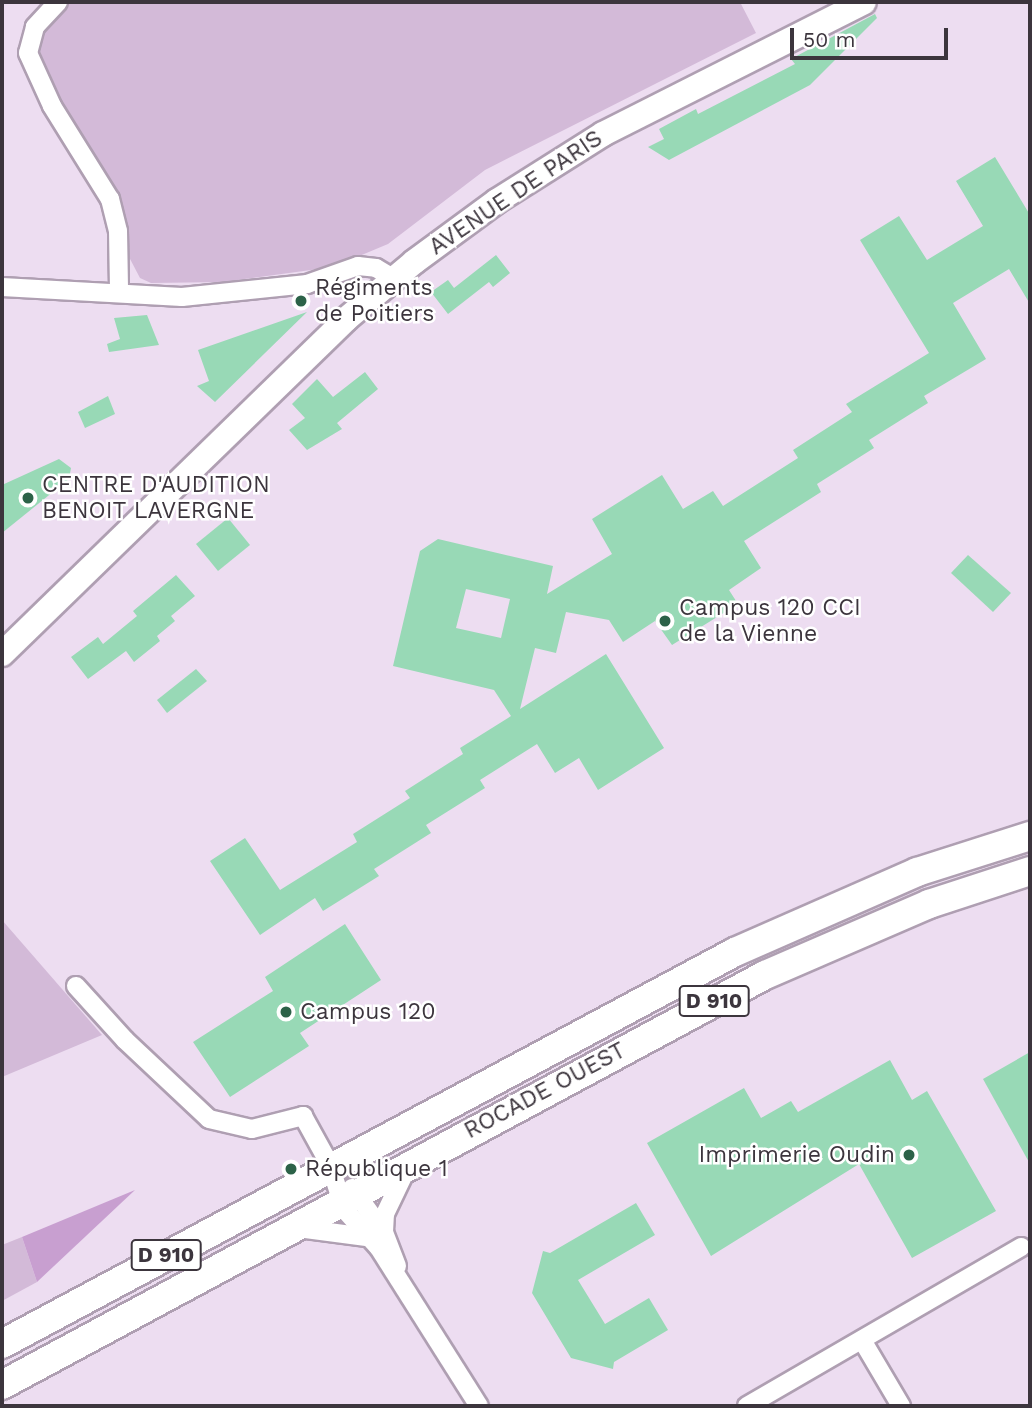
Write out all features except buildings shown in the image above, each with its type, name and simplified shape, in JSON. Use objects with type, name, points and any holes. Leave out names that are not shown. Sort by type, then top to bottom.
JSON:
[{"type":"main road","name":"AVENUE DE PARIS","points":[[2,654],[394,279],[497,201],[603,134],[864,2]]},
{"type":"main road","name":"D 910","points":[[2,1344],[330,1165],[735,952],[917,872],[1030,836]]},
{"type":"main road","name":"ROCADE OUEST","points":[[2,1385],[411,1162],[765,975],[929,904],[1030,871]]},
{"type":"street","points":[[58,2],[35,27],[28,52],[52,106],[110,200],[118,231],[119,290]]},
{"type":"street","points":[[2,287],[119,290],[182,297],[307,284],[358,266],[376,268],[394,279]]},
{"type":"street","points":[[76,986],[125,1041],[209,1119],[253,1129],[303,1116],[349,1196],[366,1237],[402,1282],[479,1406]]},
{"type":"street","points":[[384,1232],[393,1192],[411,1162]]},
{"type":"street","points":[[349,1196],[384,1232],[402,1282]]},
{"type":"street","points":[[291,1227],[366,1237]]},
{"type":"street","points":[[747,1406],[1021,1247]]},
{"type":"street","points":[[862,1340],[901,1406]]},
{"type":"shaded area","points":[[68,2],[740,2],[756,33],[485,170],[388,244],[333,267],[222,282],[151,283],[140,278],[129,257],[120,197],[41,67],[38,48],[46,24]]},
{"type":"shaded area","points":[[2,920],[102,1035],[2,1077]]},
{"type":"shaded area","points":[[135,1190],[37,1282],[22,1237]]},
{"type":"shaded area","points":[[22,1237],[37,1282],[2,1301],[2,1245]]},
{"type":"place","name":"Régiments de Poitiers","points":[[301,301]]},
{"type":"place","name":"CENTRE D'AUDITION BENOIT LAVERGNE","points":[[28,498]]},
{"type":"place","name":"Campus 120 CCI de la Vienne","points":[[665,621]]},
{"type":"place","name":"Campus 120","points":[[286,1012]]},
{"type":"place","name":"Imprimerie Oudin","points":[[909,1155]]},
{"type":"place","name":"République 1","points":[[291,1169]]}]
